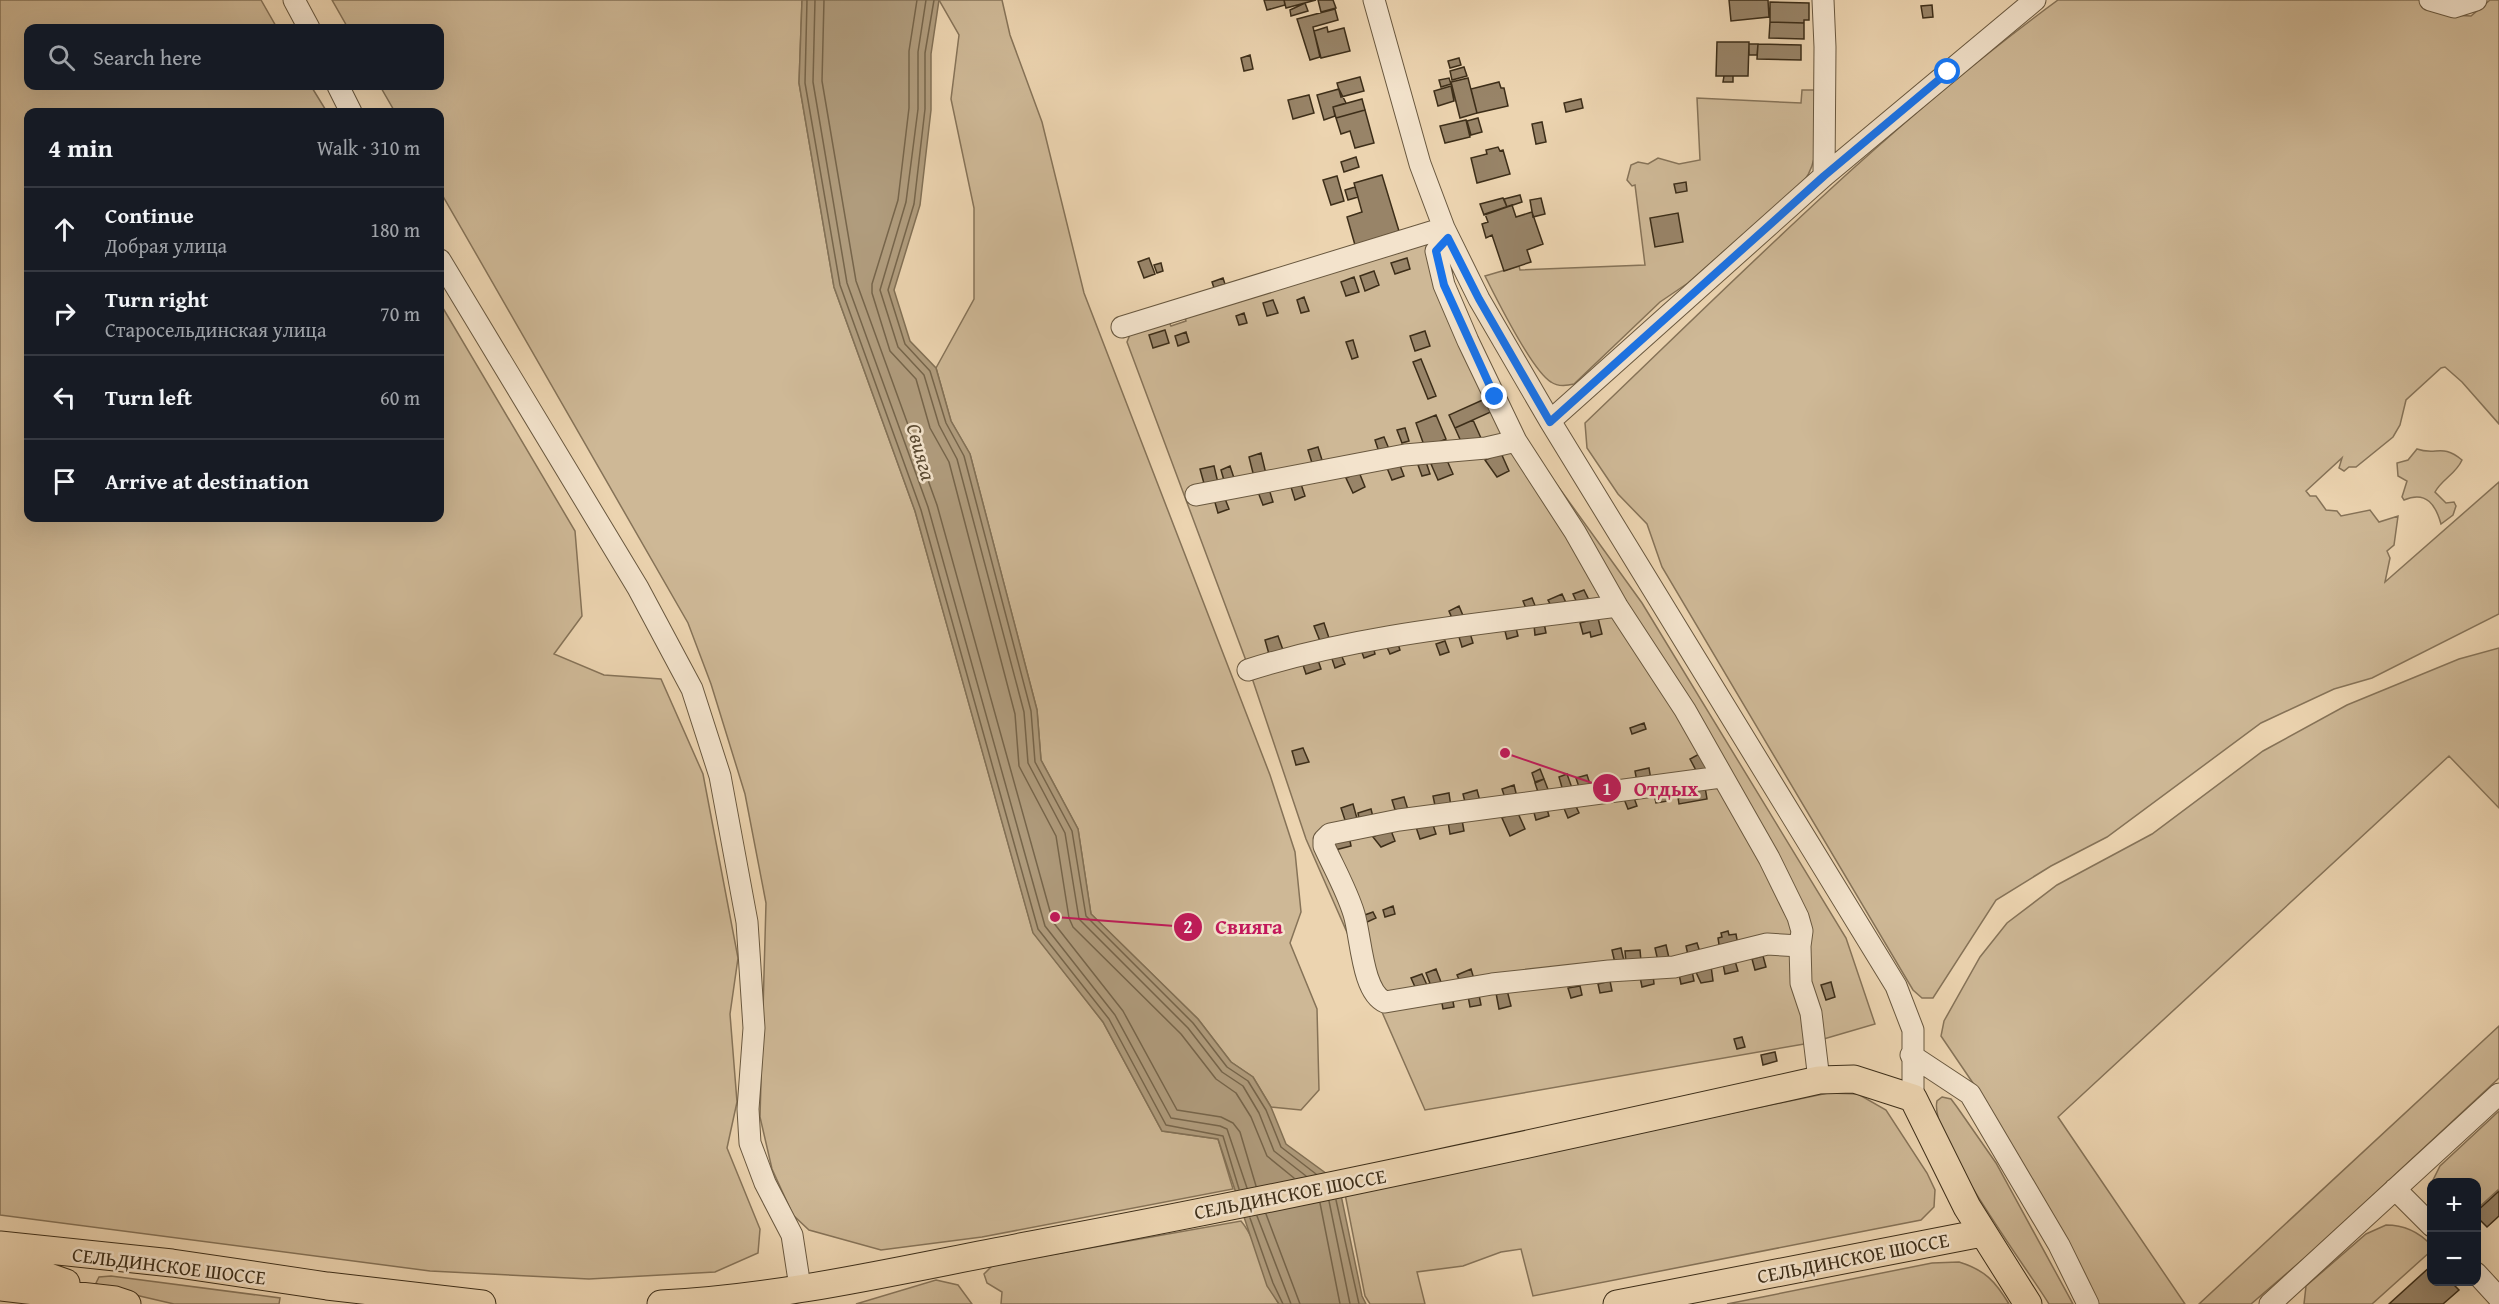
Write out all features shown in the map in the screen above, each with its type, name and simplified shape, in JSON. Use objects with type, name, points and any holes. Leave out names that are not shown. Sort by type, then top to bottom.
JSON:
[{"type":"main road","name":"СЕЛЬДИНСКОЕ ШОССЕ","points":[[661,1304],[701,1302],[800,1287],[1144,1224],[1458,1160],[1820,1080],[1854,1078],[1913,1098]]},
{"type":"main road","points":[[1913,1098],[1982,1233],[2028,1304]]},
{"type":"main road","name":"СЕЛЬДИНСКОЕ ШОССЕ","points":[[1617,1304],[1982,1233]]},
{"type":"main road","name":"СЕЛЬДИНСКОЕ ШОССЕ","points":[[0,1245],[172,1263],[327,1286],[482,1304]]},
{"type":"main road","points":[[0,1260],[121,1302]]},
{"type":"main road","name":"СЕЛЬДИНСКОЕ ШОССЕ","points":[[0,1287],[121,1302]]},
{"type":"street","points":[[294,0],[307,24]]},
{"type":"street","points":[[1374,0],[1420,164],[1446,233],[1479,299],[1550,422],[1896,986],[1913,1030],[1911,1055],[1913,1098]]},
{"type":"street","points":[[1822,0],[1825,47],[1824,176]]},
{"type":"street","points":[[1550,422],[1824,176],[2035,0]]},
{"type":"street","points":[[2430,0],[2454,7],[2476,0]]},
{"type":"street","points":[[340,90],[349,108]]},
{"type":"street","points":[[1122,327],[1446,233]]},
{"type":"street","points":[[1446,233],[1436,251],[1444,285],[1516,441],[1575,532],[1617,606],[1685,710],[1769,858],[1798,917],[1803,931],[1800,946],[1800,975],[1811,1013],[1820,1080]]},
{"type":"street","points":[[444,267],[638,588],[692,690],[720,776],[747,922],[754,1028],[748,1108],[750,1143],[765,1183],[792,1235],[800,1287]]},
{"type":"street","points":[[1196,495],[1405,455],[1486,448],[1516,441]]},
{"type":"street","points":[[1248,670],[1291,657],[1413,633],[1617,606]]},
{"type":"street","points":[[1721,777],[1399,820],[1330,834],[1324,840],[1324,846],[1353,912],[1365,969],[1374,992],[1386,1002],[1492,984],[1609,971],[1674,967],[1767,944],[1800,946]]},
{"type":"street","points":[[1911,1055],[1970,1094],[2059,1245],[2088,1304]]},
{"type":"street","points":[[2270,1304],[2499,1094]]},
{"type":"street","points":[[2395,1189],[2427,1221]]},
{"type":"street","points":[[2481,1278],[2499,1298]]},
{"type":"shaded area","points":[[0,0],[261,0],[275,24],[24,24],[24,90],[313,90],[325,108],[24,108],[24,522],[444,522],[444,310],[575,531],[582,616],[554,654],[604,675],[661,679],[703,774],[738,958],[730,1014],[737,1102],[727,1148],[760,1229],[758,1253],[715,1272],[589,1279],[430,1271],[0,1215]]},
{"type":"shaded area","points":[[332,0],[802,0],[799,83],[834,287],[915,511],[1033,932],[1103,1022],[1162,1131],[1218,1139],[1233,1189],[982,1237],[881,1250],[809,1230],[793,1215],[772,1169],[760,1117],[766,903],[745,794],[711,684],[688,623],[444,198],[444,108],[393,108],[382,90],[444,90],[444,24],[346,24]]},
{"type":"shaded area","points":[[939,0],[1002,0],[1010,35],[1042,122],[1084,293],[1270,775],[1295,852],[1301,912],[1290,943],[1317,1009],[1319,1090],[1301,1110],[1271,1107],[1253,1077],[1231,1062],[1198,1019],[1091,914],[1078,829],[1041,760],[1037,710],[970,454],[951,421],[936,368],[974,299],[974,208],[951,99],[959,35]]},
{"type":"shaded area","points":[[2058,0],[2442,0],[2451,15],[2471,16],[2490,0],[2499,0],[2499,424],[2462,382],[2445,367],[2441,368],[2406,400],[2400,425],[2393,437],[2356,467],[2349,467],[2344,471],[2339,468],[2342,458],[2306,491],[2310,496],[2316,496],[2326,510],[2337,511],[2341,516],[2370,510],[2379,522],[2398,516],[2394,545],[2387,551],[2390,558],[2385,582],[2499,482],[2499,614],[2372,678],[2334,689],[2261,723],[2107,837],[2051,866],[1996,900],[1933,998],[1922,998],[1913,990],[1662,567],[1647,524],[1618,494],[1587,448],[1585,423],[1757,258],[1874,150],[1933,98]]},
{"type":"shaded area","points":[[1802,90],[1817,90],[1816,149],[1810,172],[1804,181],[1688,283],[1660,302],[1574,384],[1556,385],[1543,375],[1515,333],[1485,276],[1519,266],[1520,270],[1645,265],[1635,185],[1632,186],[1627,180],[1631,165],[1638,162],[1648,164],[1658,158],[1679,164],[1700,160],[1697,98],[1801,103]]},
{"type":"shaded area","points":[[1434,239],[1516,428],[1642,603],[1846,938],[1875,1024],[1810,1043],[1425,1110],[1306,839],[1248,666],[1127,342],[1131,332],[1168,320],[1171,326],[1186,321],[1184,314]]},
{"type":"shaded area","points":[[2417,449],[2449,452],[2462,460],[2435,492],[2446,503],[2454,502],[2456,506],[2453,515],[2441,524],[2433,506],[2424,498],[2412,497],[2404,500],[2402,497],[2407,481],[2398,476],[2397,463],[2408,460]]},
{"type":"shaded area","points":[[2499,648],[2499,808],[2449,756],[2058,1117],[2185,1304],[2099,1304],[2041,1197],[1977,1089],[1941,1036],[1944,1021],[1980,957],[2007,923],[2057,885],[2152,834],[2263,751],[2347,705],[2459,659]]},
{"type":"shaded area","points":[[2499,1026],[2499,1078],[2314,1250],[2251,1304],[2199,1304]]},
{"type":"shaded area","points":[[1828,1093],[1858,1094],[1886,1110],[1927,1173],[1935,1190],[1934,1207],[1921,1220],[1533,1296],[1521,1249],[1501,1252],[1463,1266],[1417,1272],[1425,1304],[1370,1304],[1365,1296],[1345,1194]]},
{"type":"shaded area","points":[[1942,1097],[1951,1099],[1996,1163],[2073,1304],[2049,1304],[1981,1202],[1948,1142],[1938,1118],[1937,1101]]},
{"type":"shaded area","points":[[2499,1111],[2499,1189],[2481,1205],[2481,1178],[2434,1178],[2440,1166]]},
{"type":"shaded area","points":[[1241,1221],[1253,1240],[1279,1304],[1001,1304],[1002,1292],[987,1283],[984,1274],[993,1265]]},
{"type":"shaded area","points":[[2386,1225],[2405,1228],[2427,1241],[2427,1255],[2372,1304],[2304,1304],[2306,1286],[2366,1234]]},
{"type":"shaded area","points":[[1959,1262],[1988,1277],[2009,1304],[1727,1304],[1932,1263]]},
{"type":"shaded area","points":[[111,1276],[280,1298],[279,1304],[174,1304],[101,1287],[96,1283],[99,1277]]},
{"type":"shaded area","points":[[936,1280],[958,1285],[972,1304],[856,1304]]},
{"type":"water","points":[[802,0],[939,0],[931,54],[931,110],[920,205],[894,290],[910,341],[936,368],[951,421],[970,454],[1037,710],[1041,760],[1078,829],[1091,914],[1198,1019],[1231,1062],[1253,1077],[1271,1107],[1286,1144],[1327,1174],[1341,1195],[1362,1296],[1366,1304],[1279,1304],[1267,1286],[1218,1139],[1162,1131],[1103,1022],[1033,933],[915,511],[834,287],[799,83]]},
{"type":"building","points":[[1264,0],[1284,0],[1285,5],[1267,10]]},
{"type":"building","points":[[1284,0],[1316,0],[1286,8]]},
{"type":"building","points":[[1318,0],[1333,0],[1336,8],[1321,12]]},
{"type":"building","points":[[1729,0],[1768,0],[1769,17],[1731,21]]},
{"type":"building","points":[[1770,2],[1809,3],[1809,20],[1804,20],[1804,23],[1770,22]]},
{"type":"building","points":[[1305,3],[1308,11],[1291,16],[1290,10]]},
{"type":"building","points":[[1932,5],[1933,17],[1923,18],[1921,6]]},
{"type":"building","points":[[1335,9],[1338,20],[1313,27],[1320,57],[1310,60],[1297,19]]},
{"type":"building","points":[[1770,22],[1804,23],[1804,39],[1769,38]]},
{"type":"building","points":[[1327,27],[1328,32],[1344,28],[1350,51],[1321,58],[1314,31]]},
{"type":"building","points":[[1717,42],[1749,42],[1748,76],[1716,76]]},
{"type":"building","points":[[1749,44],[1758,44],[1757,55],[1749,55]]},
{"type":"building","points":[[1758,44],[1801,45],[1801,60],[1757,59]]},
{"type":"building","points":[[1250,55],[1253,69],[1244,71],[1241,58]]},
{"type":"building","points":[[1459,58],[1461,65],[1450,68],[1448,61]]},
{"type":"building","points":[[1464,67],[1467,76],[1452,80],[1450,71]]},
{"type":"building","points":[[1724,76],[1733,76],[1733,82],[1723,82]]},
{"type":"building","points":[[1360,77],[1364,91],[1341,97],[1337,83]]},
{"type":"building","points":[[1449,78],[1451,84],[1441,87],[1439,80]]},
{"type":"building","points":[[1468,78],[1477,113],[1460,118],[1451,82]]},
{"type":"building","points":[[1499,82],[1501,88],[1504,88],[1508,106],[1477,113],[1471,89]]},
{"type":"building","points":[[1451,86],[1454,101],[1438,106],[1434,91]]},
{"type":"building","points":[[1339,89],[1346,103],[1333,107],[1335,116],[1324,120],[1317,95]]},
{"type":"building","points":[[1309,95],[1314,113],[1293,119],[1288,100]]},
{"type":"building","points":[[1362,99],[1365,110],[1336,118],[1333,107]]},
{"type":"building","points":[[1581,99],[1583,108],[1566,112],[1564,103]]},
{"type":"building","points":[[1365,110],[1374,143],[1355,148],[1350,131],[1341,134],[1336,118]]},
{"type":"building","points":[[1478,118],[1482,132],[1471,135],[1467,121]]},
{"type":"building","points":[[1466,120],[1470,137],[1445,143],[1440,126]]},
{"type":"building","points":[[1542,122],[1546,142],[1536,144],[1532,124]]},
{"type":"building","points":[[1498,147],[1500,151],[1503,150],[1510,174],[1477,183],[1471,158],[1487,154],[1486,150]]},
{"type":"building","points":[[1356,157],[1359,167],[1344,172],[1341,162]]},
{"type":"building","points":[[1382,175],[1399,231],[1355,245],[1347,217],[1362,212],[1354,183]]},
{"type":"building","points":[[1337,176],[1344,201],[1331,205],[1323,180]]},
{"type":"building","points":[[1686,182],[1687,191],[1676,193],[1674,184]]},
{"type":"building","points":[[1355,187],[1358,197],[1348,200],[1345,190]]},
{"type":"building","points":[[1520,195],[1522,202],[1507,207],[1504,199]]},
{"type":"building","points":[[1503,198],[1507,207],[1484,215],[1480,204]]},
{"type":"building","points":[[1541,198],[1545,214],[1533,217],[1530,200]]},
{"type":"building","points":[[1512,205],[1516,217],[1532,212],[1543,244],[1527,250],[1531,262],[1504,271],[1492,235],[1486,238],[1482,224],[1488,222],[1485,214]]},
{"type":"building","points":[[1678,213],[1683,242],[1655,247],[1650,218]]},
{"type":"building","points":[[1149,258],[1155,274],[1144,278],[1138,262]]},
{"type":"building","points":[[1407,258],[1410,269],[1395,274],[1391,263]]},
{"type":"building","points":[[1161,263],[1163,271],[1157,273],[1154,265]]},
{"type":"building","points":[[1374,271],[1379,285],[1365,291],[1360,276]]},
{"type":"building","points":[[1354,277],[1359,292],[1346,296],[1341,282]]},
{"type":"building","points":[[1223,278],[1225,284],[1214,288],[1212,282]]},
{"type":"building","points":[[1304,297],[1309,311],[1301,313],[1297,300]]},
{"type":"building","points":[[1273,300],[1278,313],[1267,316],[1263,303]]},
{"type":"building","points":[[1244,313],[1247,323],[1239,325],[1236,316]]},
{"type":"building","points":[[1165,330],[1169,343],[1153,348],[1149,335]]},
{"type":"building","points":[[1425,331],[1430,346],[1415,351],[1410,336]]},
{"type":"building","points":[[1186,332],[1189,342],[1178,346],[1175,336]]},
{"type":"building","points":[[1353,340],[1358,357],[1352,359],[1346,342]]},
{"type":"building","points":[[1421,359],[1436,396],[1428,399],[1413,362]]},
{"type":"building","points":[[1487,398],[1493,411],[1455,428],[1449,415]]},
{"type":"building","points":[[1436,415],[1446,439],[1425,448],[1416,423]]},
{"type":"building","points":[[1473,420],[1481,438],[1463,446],[1455,428]]},
{"type":"building","points":[[1405,428],[1409,441],[1402,443],[1397,430]]},
{"type":"building","points":[[1384,437],[1389,449],[1379,452],[1375,440]]},
{"type":"building","points":[[1318,447],[1322,460],[1312,463],[1308,450]]},
{"type":"building","points":[[1261,453],[1266,474],[1254,477],[1249,457]]},
{"type":"building","points":[[1501,453],[1509,471],[1497,477],[1485,460]]},
{"type":"building","points":[[1446,458],[1453,474],[1438,480],[1431,464]]},
{"type":"building","points":[[1426,462],[1430,474],[1422,476],[1418,465]]},
{"type":"building","points":[[1399,463],[1404,476],[1392,480],[1387,468]]},
{"type":"building","points":[[1214,466],[1218,483],[1205,487],[1200,469]]},
{"type":"building","points":[[1230,466],[1235,481],[1225,484],[1221,470]]},
{"type":"building","points":[[1359,472],[1365,487],[1353,493],[1346,478]]},
{"type":"building","points":[[1301,484],[1305,496],[1295,500],[1291,487]]},
{"type":"building","points":[[1269,489],[1273,502],[1263,505],[1258,492]]},
{"type":"building","points":[[1224,496],[1229,509],[1218,513],[1214,499]]},
{"type":"building","points":[[1584,590],[1590,602],[1579,607],[1573,594]]},
{"type":"building","points":[[1562,594],[1567,605],[1554,611],[1548,600]]},
{"type":"building","points":[[1532,598],[1536,608],[1527,611],[1523,601]]},
{"type":"building","points":[[1459,606],[1464,618],[1454,623],[1449,611]]},
{"type":"building","points":[[1598,618],[1602,634],[1591,637],[1590,632],[1583,634],[1580,623]]},
{"type":"building","points":[[1324,623],[1329,638],[1320,641],[1314,626]]},
{"type":"building","points":[[1544,623],[1546,633],[1535,635],[1534,625]]},
{"type":"building","points":[[1516,628],[1518,636],[1507,639],[1505,631]]},
{"type":"building","points":[[1470,633],[1473,643],[1462,647],[1459,637]]},
{"type":"building","points":[[1278,636],[1283,650],[1269,654],[1265,640]]},
{"type":"building","points":[[1397,641],[1400,650],[1390,654],[1386,645]]},
{"type":"building","points":[[1445,641],[1449,652],[1440,655],[1436,644]]},
{"type":"building","points":[[1373,646],[1375,654],[1364,658],[1361,650]]},
{"type":"building","points":[[1340,652],[1345,664],[1335,668],[1331,656]]},
{"type":"building","points":[[1317,657],[1321,669],[1306,674],[1302,662]]},
{"type":"building","points":[[1644,723],[1646,729],[1632,734],[1630,728]]},
{"type":"building","points":[[1303,748],[1309,762],[1296,765],[1292,751]]},
{"type":"building","points":[[1701,753],[1710,770],[1699,776],[1690,759]]},
{"type":"building","points":[[1649,768],[1651,780],[1637,782],[1635,771]]},
{"type":"building","points":[[1540,769],[1544,779],[1535,782],[1532,773]]},
{"type":"building","points":[[1567,774],[1572,788],[1563,791],[1559,777]]},
{"type":"building","points":[[1587,775],[1590,784],[1579,787],[1576,778]]},
{"type":"building","points":[[1544,779],[1549,792],[1539,795],[1535,783]]},
{"type":"building","points":[[1514,785],[1517,797],[1506,801],[1502,789]]},
{"type":"building","points":[[1705,787],[1707,799],[1679,804],[1677,791]]},
{"type":"building","points":[[1477,790],[1480,801],[1466,806],[1463,794]]},
{"type":"building","points":[[1666,792],[1668,801],[1656,803],[1654,794]]},
{"type":"building","points":[[1449,793],[1451,807],[1436,810],[1433,796]]},
{"type":"building","points":[[1633,795],[1637,806],[1628,809],[1624,799]]},
{"type":"building","points":[[1404,797],[1409,813],[1397,816],[1392,800]]},
{"type":"building","points":[[1574,802],[1579,813],[1568,818],[1563,806]]},
{"type":"building","points":[[1353,804],[1358,822],[1347,826],[1341,808]]},
{"type":"building","points":[[1546,805],[1549,816],[1536,820],[1533,809]]},
{"type":"building","points":[[1371,809],[1374,821],[1360,824],[1358,813]]},
{"type":"building","points":[[1517,811],[1525,829],[1510,836],[1502,818]]},
{"type":"building","points":[[1462,820],[1464,831],[1450,834],[1448,822]]},
{"type":"building","points":[[1432,822],[1436,834],[1420,839],[1416,827]]},
{"type":"building","points":[[1390,828],[1395,841],[1381,847],[1373,837]]},
{"type":"building","points":[[1349,836],[1351,846],[1335,850],[1333,839]]},
{"type":"building","points":[[1393,906],[1395,914],[1385,917],[1383,910]]},
{"type":"building","points":[[1373,912],[1376,918],[1365,923],[1362,916]]},
{"type":"building","points":[[1728,931],[1729,935],[1736,934],[1738,945],[1720,951],[1718,938],[1722,937],[1721,933]]},
{"type":"building","points":[[1697,943],[1700,952],[1688,955],[1686,946]]},
{"type":"building","points":[[1666,945],[1669,958],[1658,961],[1655,948]]},
{"type":"building","points":[[1621,948],[1624,961],[1615,963],[1612,950]]},
{"type":"building","points":[[1640,950],[1641,961],[1626,962],[1625,951]]},
{"type":"building","points":[[1763,956],[1766,967],[1755,970],[1752,959]]},
{"type":"building","points":[[1735,961],[1738,971],[1725,974],[1723,964]]},
{"type":"building","points":[[1711,966],[1713,981],[1701,983],[1695,970]]},
{"type":"building","points":[[1436,969],[1441,982],[1431,986],[1426,973]]},
{"type":"building","points":[[1471,969],[1474,979],[1461,984],[1457,975]]},
{"type":"building","points":[[1692,971],[1694,981],[1681,984],[1679,974]]},
{"type":"building","points":[[1422,974],[1427,985],[1416,989],[1411,978]]},
{"type":"building","points":[[1653,975],[1654,984],[1642,987],[1640,977]]},
{"type":"building","points":[[1610,981],[1612,991],[1600,993],[1598,984]]},
{"type":"building","points":[[1831,982],[1835,997],[1826,1000],[1821,985]]},
{"type":"building","points":[[1580,986],[1582,995],[1571,998],[1568,988]]},
{"type":"building","points":[[1507,990],[1511,1006],[1499,1009],[1496,993]]},
{"type":"building","points":[[1479,995],[1481,1005],[1470,1007],[1468,996]]},
{"type":"building","points":[[1452,996],[1454,1007],[1443,1009],[1441,998]]},
{"type":"building","points":[[1742,1037],[1745,1047],[1737,1049],[1734,1039]]},
{"type":"building","points":[[1775,1052],[1777,1061],[1763,1065],[1761,1055]]},
{"type":"building","points":[[2499,1191],[2499,1216],[2487,1227],[2481,1221],[2481,1207]]},
{"type":"building","points":[[2427,1270],[2427,1286],[2455,1286],[2459,1290],[2443,1304],[2389,1304]]},
{"type":"place","name":"Отдых","points":[[1505,753]]},
{"type":"place","name":"Свияга","points":[[1055,917]]},
{"type":"route","points":[[1495,397],[1444,285],[1436,251],[1448,238],[1479,299],[1550,422],[1824,176],[1948,72]]}]
